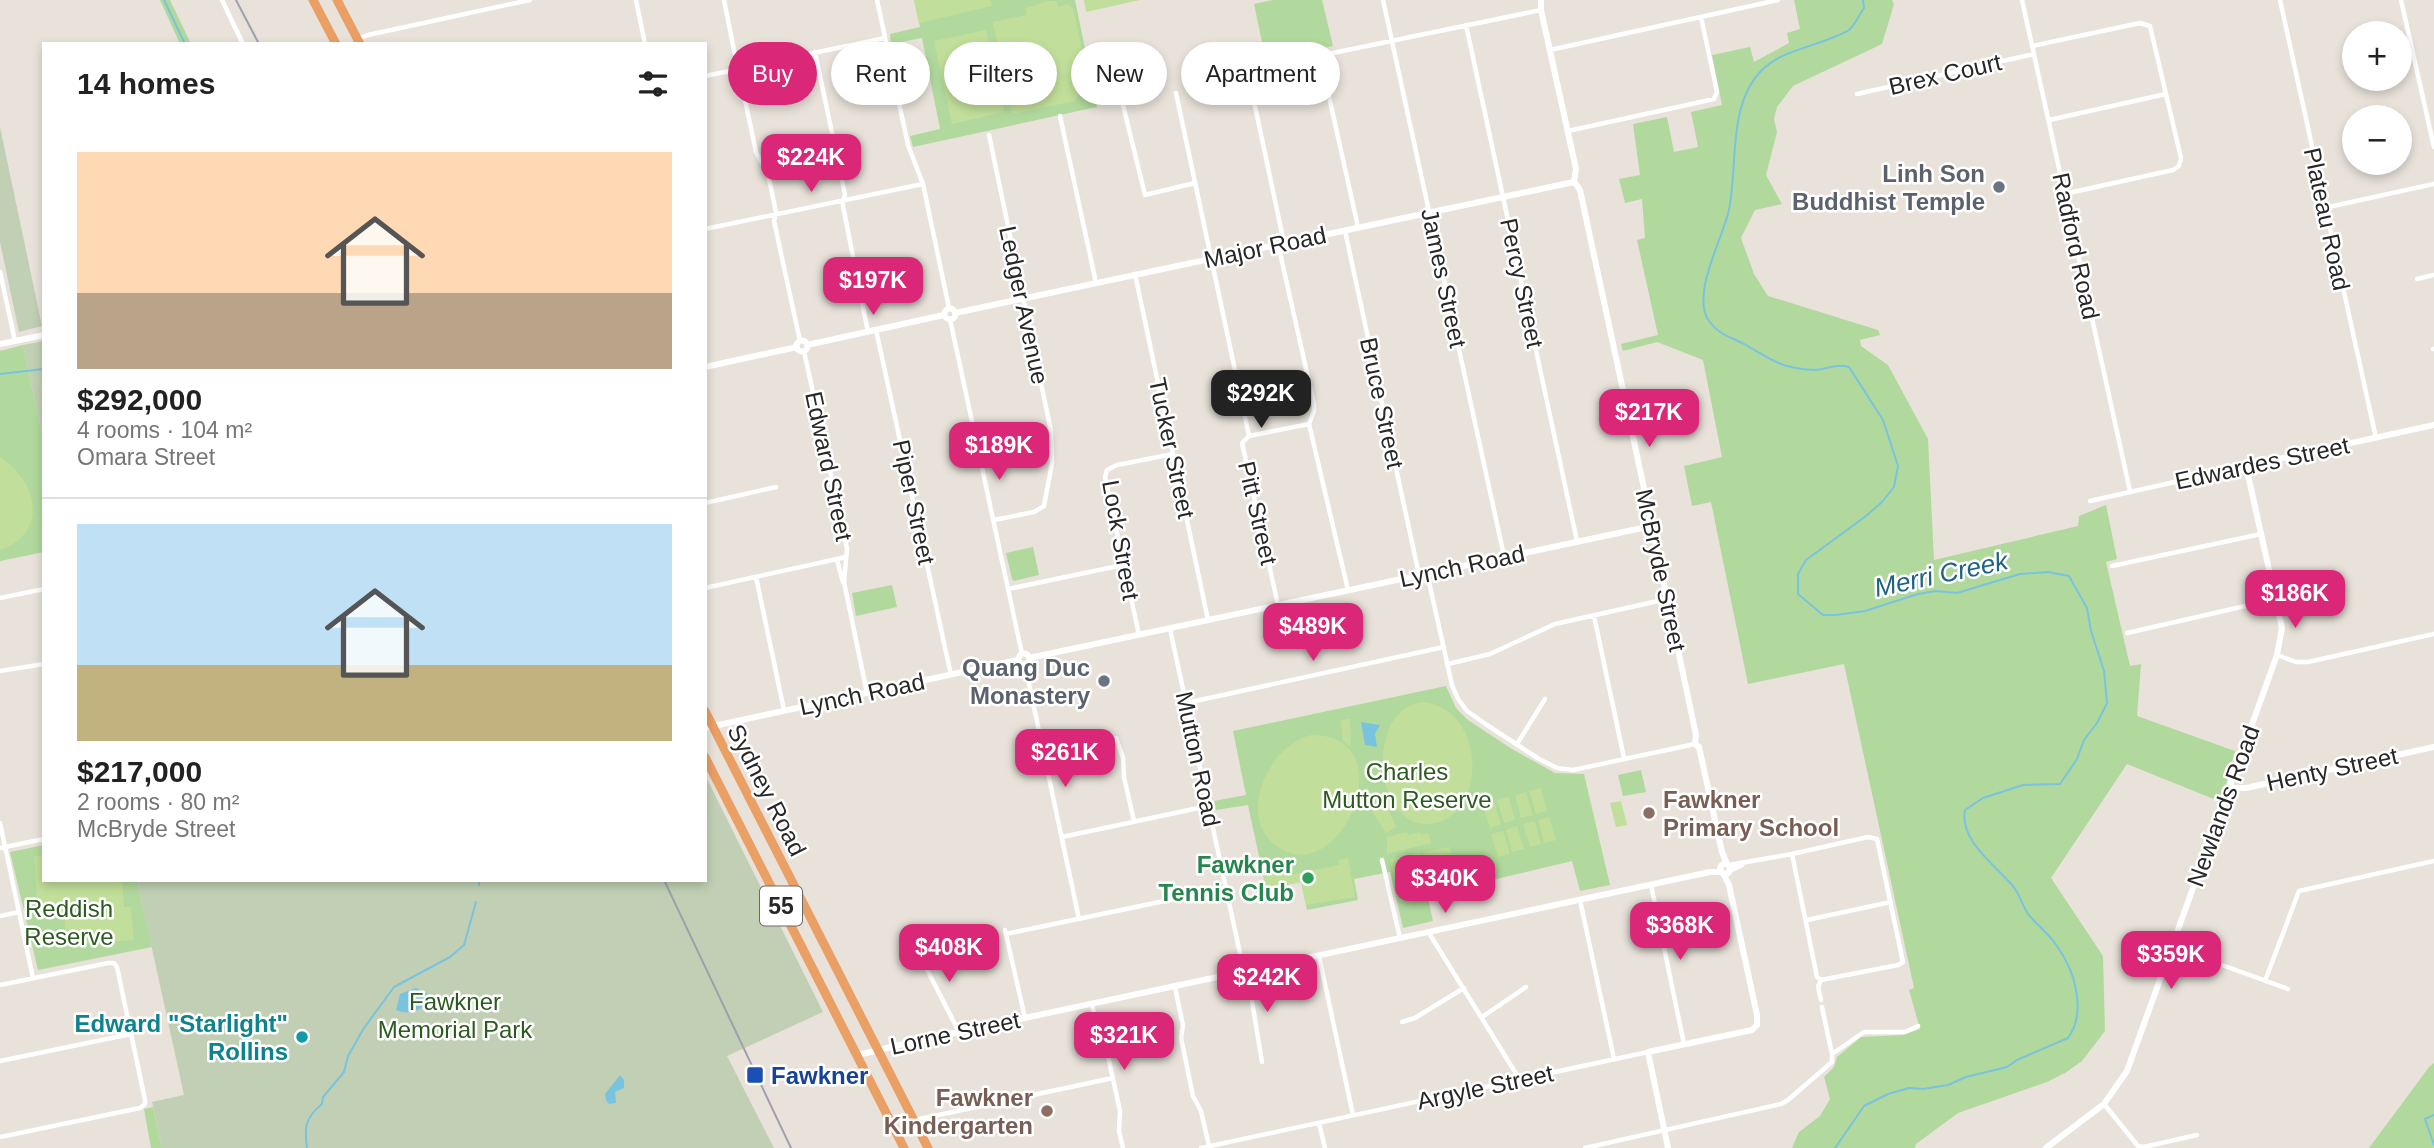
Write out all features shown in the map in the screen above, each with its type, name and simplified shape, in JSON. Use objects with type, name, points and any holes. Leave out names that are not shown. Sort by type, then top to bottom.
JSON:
[{"type":"highway","points":[[313,0],[335,42]]},
{"type":"highway","points":[[337,0],[359,42]]},
{"type":"highway","name":"Sydney Road","points":[[709,727],[928,1148]]},
{"type":"highway","name":"Sydney Road","points":[[707,761],[904,1148]]},
{"type":"street","points":[[222,0],[242,42]]},
{"type":"street","points":[[359,42],[368,35],[530,0]]},
{"type":"street","points":[[636,0],[645,42]]},
{"type":"street","name":"Edward Street","points":[[724,0],[733,42]]},
{"type":"street","points":[[877,0],[908,145],[923,184],[952,311],[945,311],[994,520],[1079,919]]},
{"type":"street","name":"James Street","points":[[1383,0],[1504,556]]},
{"type":"street","name":"McBryde Street","points":[[1541,0],[1576,169],[1574,182],[1579,187],[1582,199],[1650,516],[1647,527],[1654,536],[1696,735],[1695,744],[1699,747],[1757,1015]]},
{"type":"street","points":[[1550,50],[1778,0]]},
{"type":"street","name":"Radford Road","points":[[2022,0],[2130,491]]},
{"type":"street","name":"Plateau Road","points":[[2280,0],[2376,438]]},
{"type":"street","points":[[2401,0],[2434,147]]},
{"type":"street","points":[[1340,52],[1541,10]]},
{"type":"street","points":[[1568,131],[1714,99],[1717,92],[1701,17]]},
{"type":"street","points":[[2032,46],[2140,23],[2148,24],[2152,29],[2180,158],[2179,166],[2173,170],[2064,194]]},
{"type":"street","name":"Percy Street","points":[[1466,26],[1577,541]]},
{"type":"street","points":[[817,52],[885,38]]},
{"type":"street","name":"Brex Court","points":[[1857,94],[2034,54]]},
{"type":"street","name":"Piper Street","points":[[817,62],[845,195],[843,200],[951,675]]},
{"type":"street","points":[[707,76],[728,71]]},
{"type":"street","name":"Pitt Street","points":[[1176,93],[1249,436],[1242,443],[1279,605]]},
{"type":"street","points":[[2049,120],[2166,94]]},
{"type":"street","name":"Edward Street","points":[[746,105],[756,152],[768,174],[776,212],[774,216],[847,549],[844,582]]},
{"type":"street","points":[[1254,105],[1314,404],[1309,424],[1348,590]]},
{"type":"street","points":[[1331,105],[1358,227]]},
{"type":"street","points":[[1123,106],[1144,195],[1195,183]]},
{"type":"street","points":[[1060,116],[1096,283]]},
{"type":"street","name":"Ledger Avenue","points":[[989,135],[1051,432],[1052,463],[1044,506],[1034,512],[994,520]]},
{"type":"street","name":"Major Road","points":[[952,311],[1023,299],[1574,182]]},
{"type":"street","points":[[707,229],[923,184]]},
{"type":"street","points":[[2325,208],[2434,184]]},
{"type":"street","name":"Bruce Street","points":[[1345,231],[1419,575]]},
{"type":"street","points":[[0,272],[15,341]]},
{"type":"street","name":"Tucker Street","points":[[1135,274],[1208,621]]},
{"type":"street","points":[[2417,279],[2434,275]]},
{"type":"street","points":[[707,367],[947,317]]},
{"type":"street","points":[[0,344],[42,335]]},
{"type":"street","points":[[1249,436],[1309,424]]},
{"type":"street","name":"Edwardes Street","points":[[2090,501],[2434,425]]},
{"type":"street","name":"Lock Street","points":[[1139,635],[1105,477],[1107,470],[1117,465],[1173,454]]},
{"type":"street","name":"Newlands Road","points":[[2046,1148],[2104,1104],[2127,1071],[2277,654],[2282,628],[2246,466]]},
{"type":"street","points":[[707,503],[776,487]]},
{"type":"street","name":"Lynch Road","points":[[709,727],[1647,527]]},
{"type":"street","points":[[2112,566],[2262,533]]},
{"type":"street","points":[[707,587],[846,557]]},
{"type":"street","name":"Edward Street","points":[[837,560],[867,693]]},
{"type":"street","points":[[1008,589],[1123,565]]},
{"type":"street","points":[[1427,573],[1452,685],[1458,699],[1467,711],[1539,760],[1557,768],[1573,769],[1695,744]]},
{"type":"street","points":[[756,577],[784,710]]},
{"type":"street","points":[[0,598],[42,589]]},
{"type":"street","points":[[2127,633],[2276,599]]},
{"type":"street","points":[[1448,664],[1490,654],[1555,624],[1667,600]]},
{"type":"street","points":[[1594,616],[1624,758]]},
{"type":"street","name":"Mutton Road","points":[[1170,629],[1245,971],[1262,1062]]},
{"type":"street","points":[[2277,654],[2300,663],[2308,662],[2434,634]]},
{"type":"street","points":[[1186,703],[1444,647]]},
{"type":"street","points":[[0,671],[42,664]]},
{"type":"street","points":[[1517,744],[1545,699]]},
{"type":"street","points":[[1116,738],[1123,758],[1124,777],[1134,821]]},
{"type":"street","name":"Henty Street","points":[[2229,788],[2245,788],[2434,747]]},
{"type":"street","points":[[1062,837],[1209,806]]},
{"type":"street","points":[[0,824],[2,847],[33,978]]},
{"type":"street","name":"Lorne Street","points":[[858,1055],[1868,837],[1877,839],[1891,902]]},
{"type":"street","points":[[2,847],[42,839]]},
{"type":"street","points":[[1792,854],[1816,977],[1821,980],[1903,962],[1891,902],[1806,920]]},
{"type":"street","points":[[1382,860],[1401,939]]},
{"type":"street","points":[[2265,981],[2299,891],[2434,861]]},
{"type":"street","points":[[1651,885],[1684,1044]]},
{"type":"street","points":[[1025,1018],[1006,932],[1227,888]]},
{"type":"street","points":[[1580,900],[1614,1059]]},
{"type":"street","points":[[0,916],[19,912]]},
{"type":"street","points":[[1429,933],[1520,1080]]},
{"type":"street","points":[[2172,947],[2288,989]]},
{"type":"street","points":[[916,948],[959,1032]]},
{"type":"street","points":[[1319,956],[1353,1115]]},
{"type":"street","points":[[0,985],[108,962],[114,963],[145,1094],[145,1104],[140,1108],[0,1137]]},
{"type":"street","points":[[1821,980],[1818,987],[1821,1000]]},
{"type":"street","points":[[1175,987],[1183,1026],[1181,1038],[1193,1097],[1202,1111],[1209,1146]]},
{"type":"street","points":[[1482,1017],[1526,987]]},
{"type":"street","points":[[1402,1022],[1415,1018],[1464,989]]},
{"type":"street","points":[[1092,1004],[1099,1038],[1108,1056],[1113,1078],[1120,1111],[1119,1125],[1123,1148]]},
{"type":"street","points":[[1585,1148],[1785,1102],[1830,1064],[1832,1054],[1822,1007]]},
{"type":"street","name":"Argyle Street","points":[[1201,1148],[1752,1030],[1758,1024],[1757,1015]]},
{"type":"street","points":[[1832,1054],[1864,1032],[1905,1032],[1918,1026]]},
{"type":"street","points":[[0,1061],[131,1034]]},
{"type":"street","points":[[1648,1052],[1668,1148]]},
{"type":"street","points":[[914,1121],[1113,1078]]},
{"type":"street","points":[[2104,1104],[2138,1146],[2197,1135]]},
{"type":"street","points":[[1319,1123],[1325,1148]]},
{"type":"green space","points":[[160,0],[170,0],[190,42],[179,42]]},
{"type":"green space","points":[[914,0],[1075,0],[1084,42],[1071,42],[1071,105],[1097,107],[913,147],[910,136],[940,129],[930,78],[930,42],[923,42],[922,38],[891,42],[890,34],[920,27]]},
{"type":"green space","points":[[914,0],[991,0],[992,6],[919,23]]},
{"type":"green space","points":[[1084,0],[1140,0],[1086,12]]},
{"type":"green space","points":[[1273,0],[1322,0],[1332,42],[1262,42],[1254,4]]},
{"type":"green space","points":[[1794,0],[1892,0],[1894,4],[1882,44],[1793,86],[1777,107],[1774,119],[1777,132],[1766,175],[1782,204],[1755,210],[1741,238],[1754,274],[1768,296],[1878,330],[1880,335],[1860,340],[1861,346],[1888,365],[1928,439],[1934,560],[2078,526],[2079,516],[2106,505],[2117,559],[2106,562],[2130,666],[2141,664],[2137,716],[2235,751],[2221,802],[2127,764],[2051,878],[2103,956],[2105,1031],[2082,1061],[2065,1073],[2047,1082],[1958,1113],[1916,1144],[1915,1148],[1792,1148],[1799,1132],[1820,1116],[1830,1099],[1824,1077],[1834,1067],[1837,1057],[1861,1037],[1903,1035],[1920,1029],[1909,990],[1914,988],[1844,664],[1748,684],[1711,502],[1692,506],[1684,466],[1722,457],[1703,360],[1657,342],[1623,351],[1621,344],[1658,335],[1637,240],[1645,238],[1642,199],[1625,203],[1619,179],[1640,175],[1633,124],[1667,117],[1674,152],[1698,147],[1691,112],[1722,105],[1712,55],[1750,47],[1754,62],[1789,43],[1787,33],[1800,29]]},
{"type":"green space","points":[[1056,1],[1058,7],[1068,4],[1073,8],[1080,42],[1071,42],[1071,102],[1057,105],[1057,42],[997,42],[993,22],[1027,15],[1026,8]]},
{"type":"green space","points":[[986,30],[989,42],[944,42],[944,87],[934,41]]},
{"type":"green space","points":[[948,105],[1002,105],[1004,112],[952,124]]},
{"type":"green space","points":[[1010,105],[1056,105],[1012,114]]},
{"type":"green space","points":[[0,127],[42,326],[19,332],[0,242]]},
{"type":"green space","points":[[42,341],[42,435],[23,345]]},
{"type":"green space","points":[[23,345],[42,435],[42,552],[0,561],[0,351]]},
{"type":"green space","points":[[0,457],[23,479],[33,506],[32,519],[26,531],[16,542],[0,550]]},
{"type":"green space","points":[[1033,547],[1039,575],[1014,581],[1006,553]]},
{"type":"green space","points":[[892,585],[897,607],[856,616],[852,593]]},
{"type":"green space","name":"Charles Mutton Reserve","points":[[1446,686],[1456,708],[1468,720],[1512,749],[1555,773],[1584,774],[1610,885],[1580,891],[1572,861],[1492,880],[1489,871],[1425,884],[1433,921],[1403,928],[1390,872],[1354,879],[1358,900],[1307,910],[1301,882],[1266,889],[1248,805],[1216,810],[1214,801],[1246,795],[1233,731]]},
{"type":"green space","points":[[1423,702],[1438,706],[1451,714],[1461,725],[1471,753],[1472,768],[1466,798],[1455,813],[1439,822],[1418,823],[1401,813],[1390,795],[1384,773],[1384,749],[1390,727],[1403,710]]},
{"type":"green space","points":[[1350,719],[1351,747],[1343,741],[1341,720]]},
{"type":"green space","points":[[1312,735],[1340,741],[1355,758],[1359,781],[1355,806],[1343,829],[1325,846],[1304,854],[1281,849],[1267,836],[1259,821],[1258,803],[1270,768],[1296,741]]},
{"type":"green space","points":[[1641,770],[1646,792],[1623,796],[1618,775]]},
{"type":"green space","name":"Fawkner Memorial Park","points":[[707,779],[823,1012],[727,1056],[774,1148],[162,1148],[152,1102],[184,1095],[137,882],[707,882]]},
{"type":"green space","points":[[1541,788],[1547,811],[1536,814],[1529,791]]},
{"type":"green space","points":[[1526,792],[1533,815],[1521,818],[1515,795]]},
{"type":"green space","points":[[1509,797],[1515,820],[1504,823],[1497,800]]},
{"type":"green space","points":[[1494,801],[1501,824],[1490,828],[1483,805]]},
{"type":"green space","points":[[1621,801],[1627,825],[1616,827],[1610,803]]},
{"type":"green space","points":[[1388,802],[1396,827],[1386,833],[1372,811]]},
{"type":"green space","points":[[1549,817],[1556,840],[1544,843],[1538,820]]},
{"type":"green space","points":[[1535,821],[1541,844],[1530,847],[1523,824]]},
{"type":"green space","points":[[1517,826],[1524,849],[1512,852],[1506,830]]},
{"type":"green space","points":[[1503,831],[1510,854],[1498,857],[1491,834]]},
{"type":"green space","points":[[1407,832],[1408,835],[1428,833],[1431,843],[1387,854],[1387,837]]},
{"type":"green space","name":"Reddish Reserve","points":[[42,845],[42,882],[137,882],[152,947],[38,970],[10,852]]},
{"type":"green space","points":[[1450,847],[1456,875],[1429,882],[1423,852]]},
{"type":"green space","points":[[1420,853],[1426,882],[1396,889],[1390,859]]},
{"type":"green space","points":[[42,855],[42,882],[122,882],[124,907],[131,907],[134,940],[66,945],[64,911],[41,913],[37,902],[34,856]]},
{"type":"green space","name":"Fawkner Tennis Club","points":[[1285,858],[1289,875],[1339,865],[1339,860],[1348,858],[1355,897],[1306,905],[1301,882],[1266,889],[1261,863]]},
{"type":"green space","points":[[2434,1063],[2434,1148],[2369,1148],[2429,1067]]},
{"type":"green space","points":[[153,1107],[162,1148],[151,1148],[144,1109]]},
{"type":"water","points":[[1361,722],[1380,725],[1375,734],[1377,747],[1365,745]]},
{"type":"water","points":[[416,988],[427,993],[429,997],[423,1006],[411,1012],[396,1010],[400,994]]},
{"type":"water","points":[[620,1075],[624,1080],[624,1088],[615,1092],[616,1103],[609,1104],[605,1094]]},
{"type":"waterway","points":[[164,0],[184,42]]},
{"type":"waterway","name":"Merri Creek","points":[[1835,1148],[1864,1106],[1888,1094],[1909,1088],[1948,1085],[1966,1077],[2007,1067],[2068,1038],[2074,1028],[2078,1004],[2069,967],[2054,942],[2028,914],[2015,888],[1973,842],[1967,832],[1965,810],[1983,798],[2023,785],[2060,784],[2077,759],[2084,740],[2107,703],[2104,671],[2091,631],[2087,608],[2069,576],[2048,572],[2020,574],[1957,593],[1936,591],[1918,594],[1865,611],[1836,615],[1823,615],[1798,594],[1798,574],[1806,560],[1882,502],[1894,487],[1898,466],[1883,420],[1849,367],[1813,370],[1776,362],[1717,330],[1704,310],[1703,298],[1709,268],[1728,214],[1738,120],[1751,85],[1762,70],[1777,59],[1849,30],[1864,8],[1863,0]]},
{"type":"waterway","points":[[0,374],[42,369]]},
{"type":"waterway","points":[[307,1148],[306,1129],[309,1119],[344,1072],[348,1056],[364,1028],[394,987],[450,957],[464,945],[476,902]]},
{"type":"waterway","points":[[2434,1115],[2425,1119],[2434,1145]]},
{"type":"railway","points":[[236,0],[258,42]]},
{"type":"railway","points":[[665,882],[791,1148]]},
{"type":"place","name":"Linh Son Buddhist Temple","points":[[1999,187]]},
{"type":"place","name":"Quang Duc Monastery","points":[[1104,681]]},
{"type":"place","name":"Fawkner Primary School","points":[[1649,813]]},
{"type":"place","name":"Fawkner Tennis Club","points":[[1308,878]]},
{"type":"place","name":"Edward \"Starlight\" Rollins","points":[[302,1037]]},
{"type":"place","name":"Fawkner","points":[[755,1075]]},
{"type":"place","name":"Fawkner Kindergarten","points":[[1047,1111]]}]
